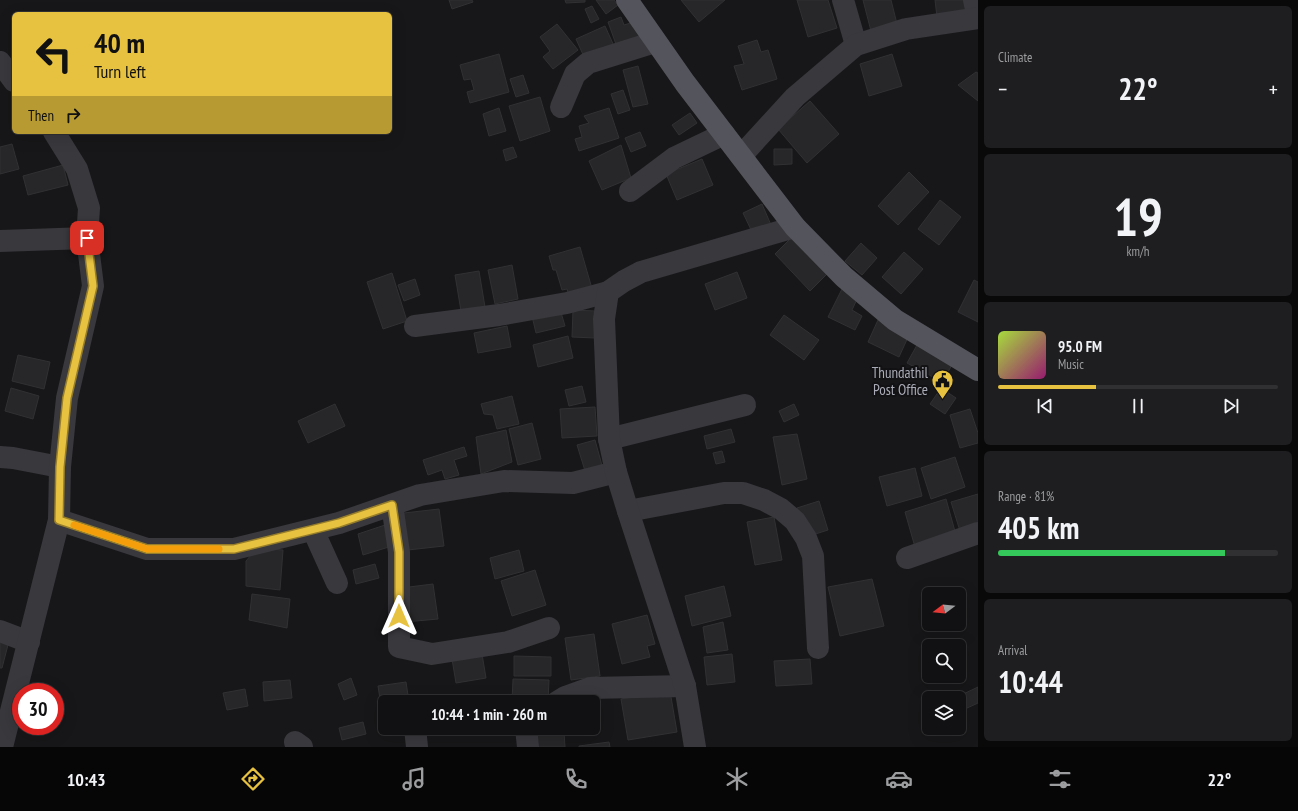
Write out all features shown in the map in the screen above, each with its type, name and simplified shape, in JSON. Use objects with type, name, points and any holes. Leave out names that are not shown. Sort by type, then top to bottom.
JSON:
[{"type":"main road","points":[[627,0],[655,42],[795,227],[844,277],[895,320],[978,370]]},
{"type":"street","points":[[843,0],[856,45]]},
{"type":"street","points":[[741,156],[795,97],[856,45],[906,29],[978,18],[974,0]]},
{"type":"street","points":[[561,107],[575,74],[588,63],[655,42]]},
{"type":"street","points":[[0,62],[12,78]]},
{"type":"street","points":[[2,747],[59,520],[60,467],[67,398],[93,286],[87,238],[89,208],[78,169],[55,134]]},
{"type":"street","points":[[630,191],[674,158],[724,134]]},
{"type":"street","points":[[415,326],[567,303],[608,292],[641,272],[795,227]]},
{"type":"street","points":[[0,241],[87,238]]},
{"type":"street","points":[[608,292],[604,319],[609,439],[616,472],[685,686],[695,747]]},
{"type":"street","points":[[609,439],[745,405]]},
{"type":"street","points":[[0,457],[60,467]]},
{"type":"street","points":[[59,520],[147,549],[234,549],[339,523],[420,495],[504,481],[573,483],[616,472]]},
{"type":"street","points":[[628,511],[724,493],[743,493],[764,500],[781,509],[796,521],[806,538],[813,556],[818,648]]},
{"type":"street","points":[[392,505],[399,552],[399,647],[432,654],[508,642],[549,628]]},
{"type":"street","points":[[313,530],[336,582]]},
{"type":"street","points":[[907,558],[978,533]]},
{"type":"street","points":[[0,631],[29,642]]},
{"type":"street","points":[[571,695],[590,688],[685,686]]},
{"type":"street","points":[[416,735],[417,747]]},
{"type":"street","points":[[527,735],[528,747]]},
{"type":"building","points":[[449,0],[472,0],[473,2],[452,9]]},
{"type":"building","points":[[565,0],[585,0],[585,2],[566,3]]},
{"type":"building","points":[[596,0],[614,0],[618,5],[606,14]]},
{"type":"building","points":[[681,0],[725,0],[699,22]]},
{"type":"building","points":[[797,0],[828,0],[837,28],[808,37]]},
{"type":"building","points":[[863,0],[891,0],[898,28],[872,35]]},
{"type":"building","points":[[935,0],[964,0],[967,16],[937,17]]},
{"type":"building","points":[[592,6],[599,19],[591,23],[585,9]]},
{"type":"building","points":[[621,17],[624,25],[637,21],[642,38],[617,47],[608,22]]},
{"type":"building","points":[[557,24],[578,50],[553,69],[543,57],[550,51],[540,37]]},
{"type":"building","points":[[605,26],[614,46],[585,59],[576,39]]},
{"type":"building","points":[[757,40],[761,52],[768,50],[777,79],[742,90],[734,66],[744,64],[738,46]]},
{"type":"building","points":[[499,54],[509,92],[470,103],[467,92],[474,90],[471,79],[464,80],[460,65]]},
{"type":"building","points":[[892,54],[902,86],[869,96],[860,64]]},
{"type":"building","points":[[638,66],[648,104],[633,107],[623,70]]},
{"type":"building","points":[[976,72],[978,73],[978,101],[958,85]]},
{"type":"building","points":[[523,75],[529,93],[516,97],[510,79]]},
{"type":"building","points":[[623,90],[630,110],[618,114],[611,94]]},
{"type":"building","points":[[540,97],[550,131],[520,141],[509,106]]},
{"type":"building","points":[[810,101],[839,134],[807,163],[778,129]]},
{"type":"building","points":[[499,108],[506,131],[489,136],[483,114]]},
{"type":"building","points":[[609,108],[619,138],[579,151],[575,139],[582,137],[579,126],[589,123],[584,116]]},
{"type":"building","points":[[690,113],[697,123],[679,135],[672,125]]},
{"type":"building","points":[[640,132],[646,146],[631,152],[625,138]]},
{"type":"building","points":[[12,144],[19,169],[0,174],[0,147]]},
{"type":"building","points":[[621,145],[631,178],[602,190],[589,161]]},
{"type":"building","points":[[513,147],[517,157],[506,161],[503,150]]},
{"type":"building","points":[[774,149],[792,149],[792,164],[774,165]]},
{"type":"building","points":[[702,159],[713,185],[677,200],[666,174]]},
{"type":"building","points":[[63,165],[68,185],[28,195],[23,176]]},
{"type":"building","points":[[909,172],[929,192],[898,225],[878,206]]},
{"type":"building","points":[[940,200],[961,217],[939,245],[918,229]]},
{"type":"building","points":[[762,204],[771,225],[753,234],[743,213]]},
{"type":"building","points":[[793,236],[828,273],[810,291],[775,254]]},
{"type":"building","points":[[861,243],[877,258],[862,275],[845,261]]},
{"type":"building","points":[[580,247],[593,292],[570,299],[567,289],[562,290],[556,270],[553,270],[549,256]]},
{"type":"building","points":[[904,252],[923,269],[901,294],[882,277]]},
{"type":"building","points":[[512,265],[518,299],[495,304],[488,270]]},
{"type":"building","points":[[479,271],[485,307],[461,311],[455,275]]},
{"type":"building","points":[[737,272],[747,298],[715,310],[705,284]]},
{"type":"building","points":[[392,273],[407,321],[383,329],[367,282]]},
{"type":"building","points":[[415,279],[420,295],[404,301],[398,285]]},
{"type":"building","points":[[974,280],[978,282],[978,322],[958,312]]},
{"type":"building","points":[[842,289],[858,297],[852,310],[862,316],[855,330],[828,317]]},
{"type":"building","points":[[560,309],[565,326],[536,333],[532,316]]},
{"type":"building","points":[[573,310],[595,311],[595,338],[572,337]]},
{"type":"building","points":[[784,315],[819,340],[804,360],[770,335]]},
{"type":"building","points":[[878,320],[909,335],[899,357],[868,342]]},
{"type":"building","points":[[507,326],[511,347],[478,353],[474,333]]},
{"type":"building","points":[[568,336],[573,358],[538,367],[533,345]]},
{"type":"building","points":[[917,345],[952,365],[942,382],[907,363]]},
{"type":"building","points":[[18,355],[50,362],[44,389],[12,381]]},
{"type":"building","points":[[582,386],[586,402],[569,406],[565,390]]},
{"type":"building","points":[[11,388],[39,396],[33,419],[5,411]]},
{"type":"building","name":"Thundathil Post Office","points":[[941,388],[956,398],[945,414],[930,404]]},
{"type":"building","points":[[512,396],[519,424],[497,429],[493,415],[484,414],[481,404]]},
{"type":"building","points":[[335,404],[345,426],[308,443],[298,421]]},
{"type":"building","points":[[794,404],[799,415],[784,422],[779,411]]},
{"type":"building","points":[[595,407],[597,436],[562,438],[560,409]]},
{"type":"building","points":[[970,409],[978,433],[978,443],[960,448],[950,415]]},
{"type":"building","points":[[532,423],[541,459],[518,465],[509,429]]},
{"type":"building","points":[[731,429],[735,442],[707,449],[704,436]]},
{"type":"building","points":[[506,430],[512,462],[481,474],[476,437]]},
{"type":"building","points":[[797,434],[807,479],[782,485],[773,437]]},
{"type":"building","points":[[595,440],[603,469],[586,474],[577,445]]},
{"type":"building","points":[[464,447],[467,456],[454,460],[459,475],[445,479],[442,470],[428,475],[423,460]]},
{"type":"building","points":[[722,451],[725,462],[716,464],[713,453]]},
{"type":"building","points":[[955,457],[965,487],[931,499],[921,468]]},
{"type":"building","points":[[915,468],[922,496],[887,506],[879,477]]},
{"type":"building","points":[[978,494],[978,526],[960,531],[951,502]]},
{"type":"building","points":[[946,499],[956,535],[915,547],[905,512]]},
{"type":"building","points":[[819,501],[828,530],[806,537],[797,508]]},
{"type":"building","points":[[439,509],[444,546],[408,550],[404,513]]},
{"type":"building","points":[[774,517],[782,560],[755,565],[747,522]]},
{"type":"building","points":[[385,525],[392,546],[363,555],[358,534]]},
{"type":"building","points":[[257,548],[283,550],[280,590],[246,586],[246,561]]},
{"type":"building","points":[[519,550],[524,571],[495,579],[490,558]]},
{"type":"building","points":[[375,564],[379,578],[356,584],[353,570]]},
{"type":"building","points":[[535,570],[546,605],[512,616],[501,581]]},
{"type":"building","points":[[872,579],[884,626],[840,636],[828,587]]},
{"type":"building","points":[[433,584],[438,619],[405,622],[401,588]]},
{"type":"building","points":[[724,586],[731,616],[692,626],[685,596]]},
{"type":"building","points":[[252,594],[290,599],[287,628],[249,620]]},
{"type":"building","points":[[647,615],[655,644],[647,646],[650,657],[622,664],[612,624]]},
{"type":"building","points":[[723,622],[728,650],[707,653],[703,627]]},
{"type":"building","points":[[594,634],[600,676],[571,680],[565,638]]},
{"type":"building","points":[[0,639],[9,641],[2,668],[0,668]]},
{"type":"building","points":[[482,654],[486,678],[456,683],[452,659]]},
{"type":"building","points":[[732,654],[735,682],[707,685],[704,657]]},
{"type":"building","points":[[514,656],[551,657],[551,676],[514,676]]},
{"type":"building","points":[[810,659],[812,684],[776,686],[774,661]]},
{"type":"building","points":[[351,678],[357,695],[344,700],[338,684]]},
{"type":"building","points":[[513,679],[549,680],[548,695],[512,695]]},
{"type":"building","points":[[290,680],[292,698],[264,701],[263,682]]},
{"type":"building","points":[[406,682],[408,695],[379,695],[378,686]]},
{"type":"building","points":[[978,687],[978,703],[966,709],[966,693]]},
{"type":"building","points":[[245,689],[248,706],[227,710],[223,693]]},
{"type":"building","points":[[670,691],[677,732],[628,740],[621,699]]},
{"type":"building","points":[[363,722],[366,734],[342,740],[339,728]]},
{"type":"building","points":[[532,735],[564,735],[565,747],[533,747]]},
{"type":"building","points":[[609,742],[610,747],[579,747],[579,746]]},
{"type":"slow traffic","points":[[74,525],[147,549],[219,549]]},
{"type":"place","name":"Thundathil Post Office","points":[[943,400]]},
{"type":"route","points":[[87,238],[93,286],[67,398],[60,467],[59,520],[147,549],[234,549],[339,523],[392,505],[399,552],[399,616]]}]
